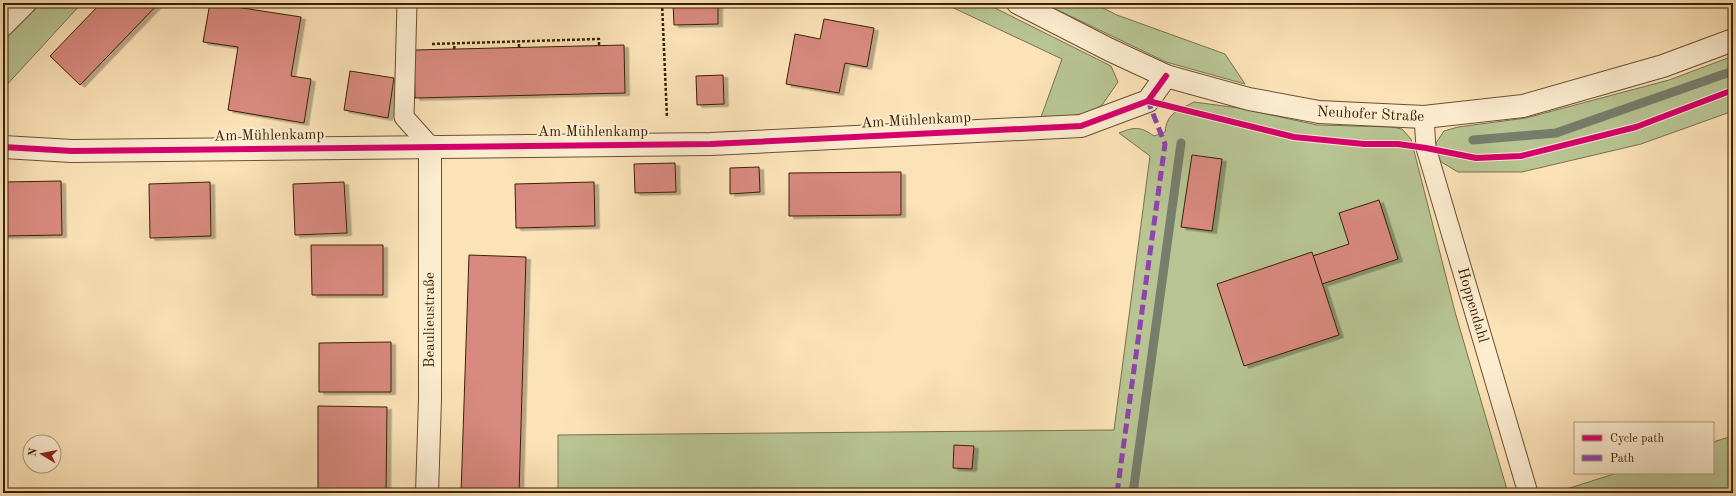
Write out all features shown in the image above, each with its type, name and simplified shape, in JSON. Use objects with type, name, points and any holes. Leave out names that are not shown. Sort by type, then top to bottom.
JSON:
[{"type":"street","points":[[3,26],[25,3]]},
{"type":"street","name":"Neuhofer Straße","points":[[1018,3],[1110,50],[1166,76],[1249,99],[1319,112],[1424,117],[1523,106],[1663,66],[1733,40]]},
{"type":"street","name":"Am Mühlenkamp","points":[[3,147],[72,151],[668,144],[1081,126],[1148,101],[1166,76]]},
{"type":"street","name":"Beaulieustraße","points":[[427,493],[430,399],[430,146]]},
{"type":"lane","points":[[407,3],[404,117],[430,146]]},
{"type":"lane","name":"Hoppendahl","points":[[1424,117],[1426,148],[1528,493]]},
{"type":"path","points":[[662,3],[668,144]]},
{"type":"path","points":[[405,44],[455,44],[599,39],[599,46]]},
{"type":"path","points":[[519,41],[519,47]]},
{"type":"path","points":[[454,49],[455,44]]},
{"type":"green space","points":[[39,3],[82,3],[3,89],[3,40]]},
{"type":"green space","points":[[943,3],[985,3],[1111,66],[1118,82],[1102,105],[1089,113],[1040,120],[1062,59]]},
{"type":"green space","points":[[1043,3],[1093,3],[1117,15],[1225,54],[1245,84],[1166,62]]},
{"type":"green space","points":[[1733,56],[1733,111],[1641,144],[1522,172],[1458,172],[1433,157],[1436,143],[1444,131],[1458,127],[1526,118],[1669,80]]},
{"type":"green space","points":[[1194,102],[1239,108],[1317,125],[1392,127],[1402,129],[1411,139],[1455,312],[1508,493],[558,493],[558,435],[1114,430],[1150,156],[1119,133],[1137,128],[1145,130],[1154,136],[1165,132],[1166,125],[1171,116],[1175,112]]},
{"type":"green space","points":[[1733,436],[1733,493],[1554,493],[1614,474],[1714,474],[1714,442]]},
{"type":"building","points":[[101,3],[159,3],[80,85],[50,56]]},
{"type":"building","points":[[210,3],[301,17],[291,76],[311,79],[304,123],[228,110],[238,47],[203,42]]},
{"type":"building","points":[[673,3],[718,3],[718,24],[674,25]]},
{"type":"building","points":[[824,19],[874,28],[867,67],[845,63],[839,93],[786,84],[795,34],[820,39]]},
{"type":"building","points":[[624,45],[625,93],[415,98],[414,50]]},
{"type":"building","points":[[350,71],[394,78],[388,118],[344,110]]},
{"type":"building","points":[[723,75],[724,104],[697,105],[696,76]]},
{"type":"building","points":[[1192,155],[1222,159],[1212,231],[1181,227]]},
{"type":"building","points":[[675,163],[676,192],[635,193],[634,164]]},
{"type":"building","points":[[759,167],[760,192],[730,194],[730,168]]},
{"type":"building","points":[[901,172],[901,215],[789,216],[789,173]]},
{"type":"building","points":[[61,181],[62,235],[3,236],[3,182]]},
{"type":"building","points":[[210,182],[211,236],[150,238],[149,184]]},
{"type":"building","points":[[344,182],[347,233],[295,235],[293,184]]},
{"type":"building","points":[[594,182],[595,226],[516,228],[515,184]]},
{"type":"building","points":[[1379,200],[1398,259],[1322,284],[1313,256],[1349,244],[1339,213]]},
{"type":"building","points":[[311,245],[383,245],[383,295],[312,295]]},
{"type":"building","points":[[1312,252],[1339,335],[1244,366],[1217,284]]},
{"type":"building","points":[[469,255],[526,257],[519,493],[461,493]]},
{"type":"building","points":[[391,342],[391,392],[319,392],[319,343]]},
{"type":"building","points":[[318,406],[387,407],[386,493],[318,493]]},
{"type":"building","points":[[954,445],[974,446],[972,469],[953,468]]},
{"type":"waterway","points":[[1473,140],[1556,133],[1733,71]]},
{"type":"waterway","points":[[1133,493],[1181,143]]},
{"type":"marked path","points":[[1117,493],[1165,144],[1148,101]]},
{"type":"cycle path","points":[[3,147],[72,151],[711,144],[1081,126],[1148,101],[1166,76]]},
{"type":"cycle path","points":[[1148,101],[1294,137],[1364,144],[1398,144],[1476,158],[1521,156],[1636,127],[1733,90]]}]
